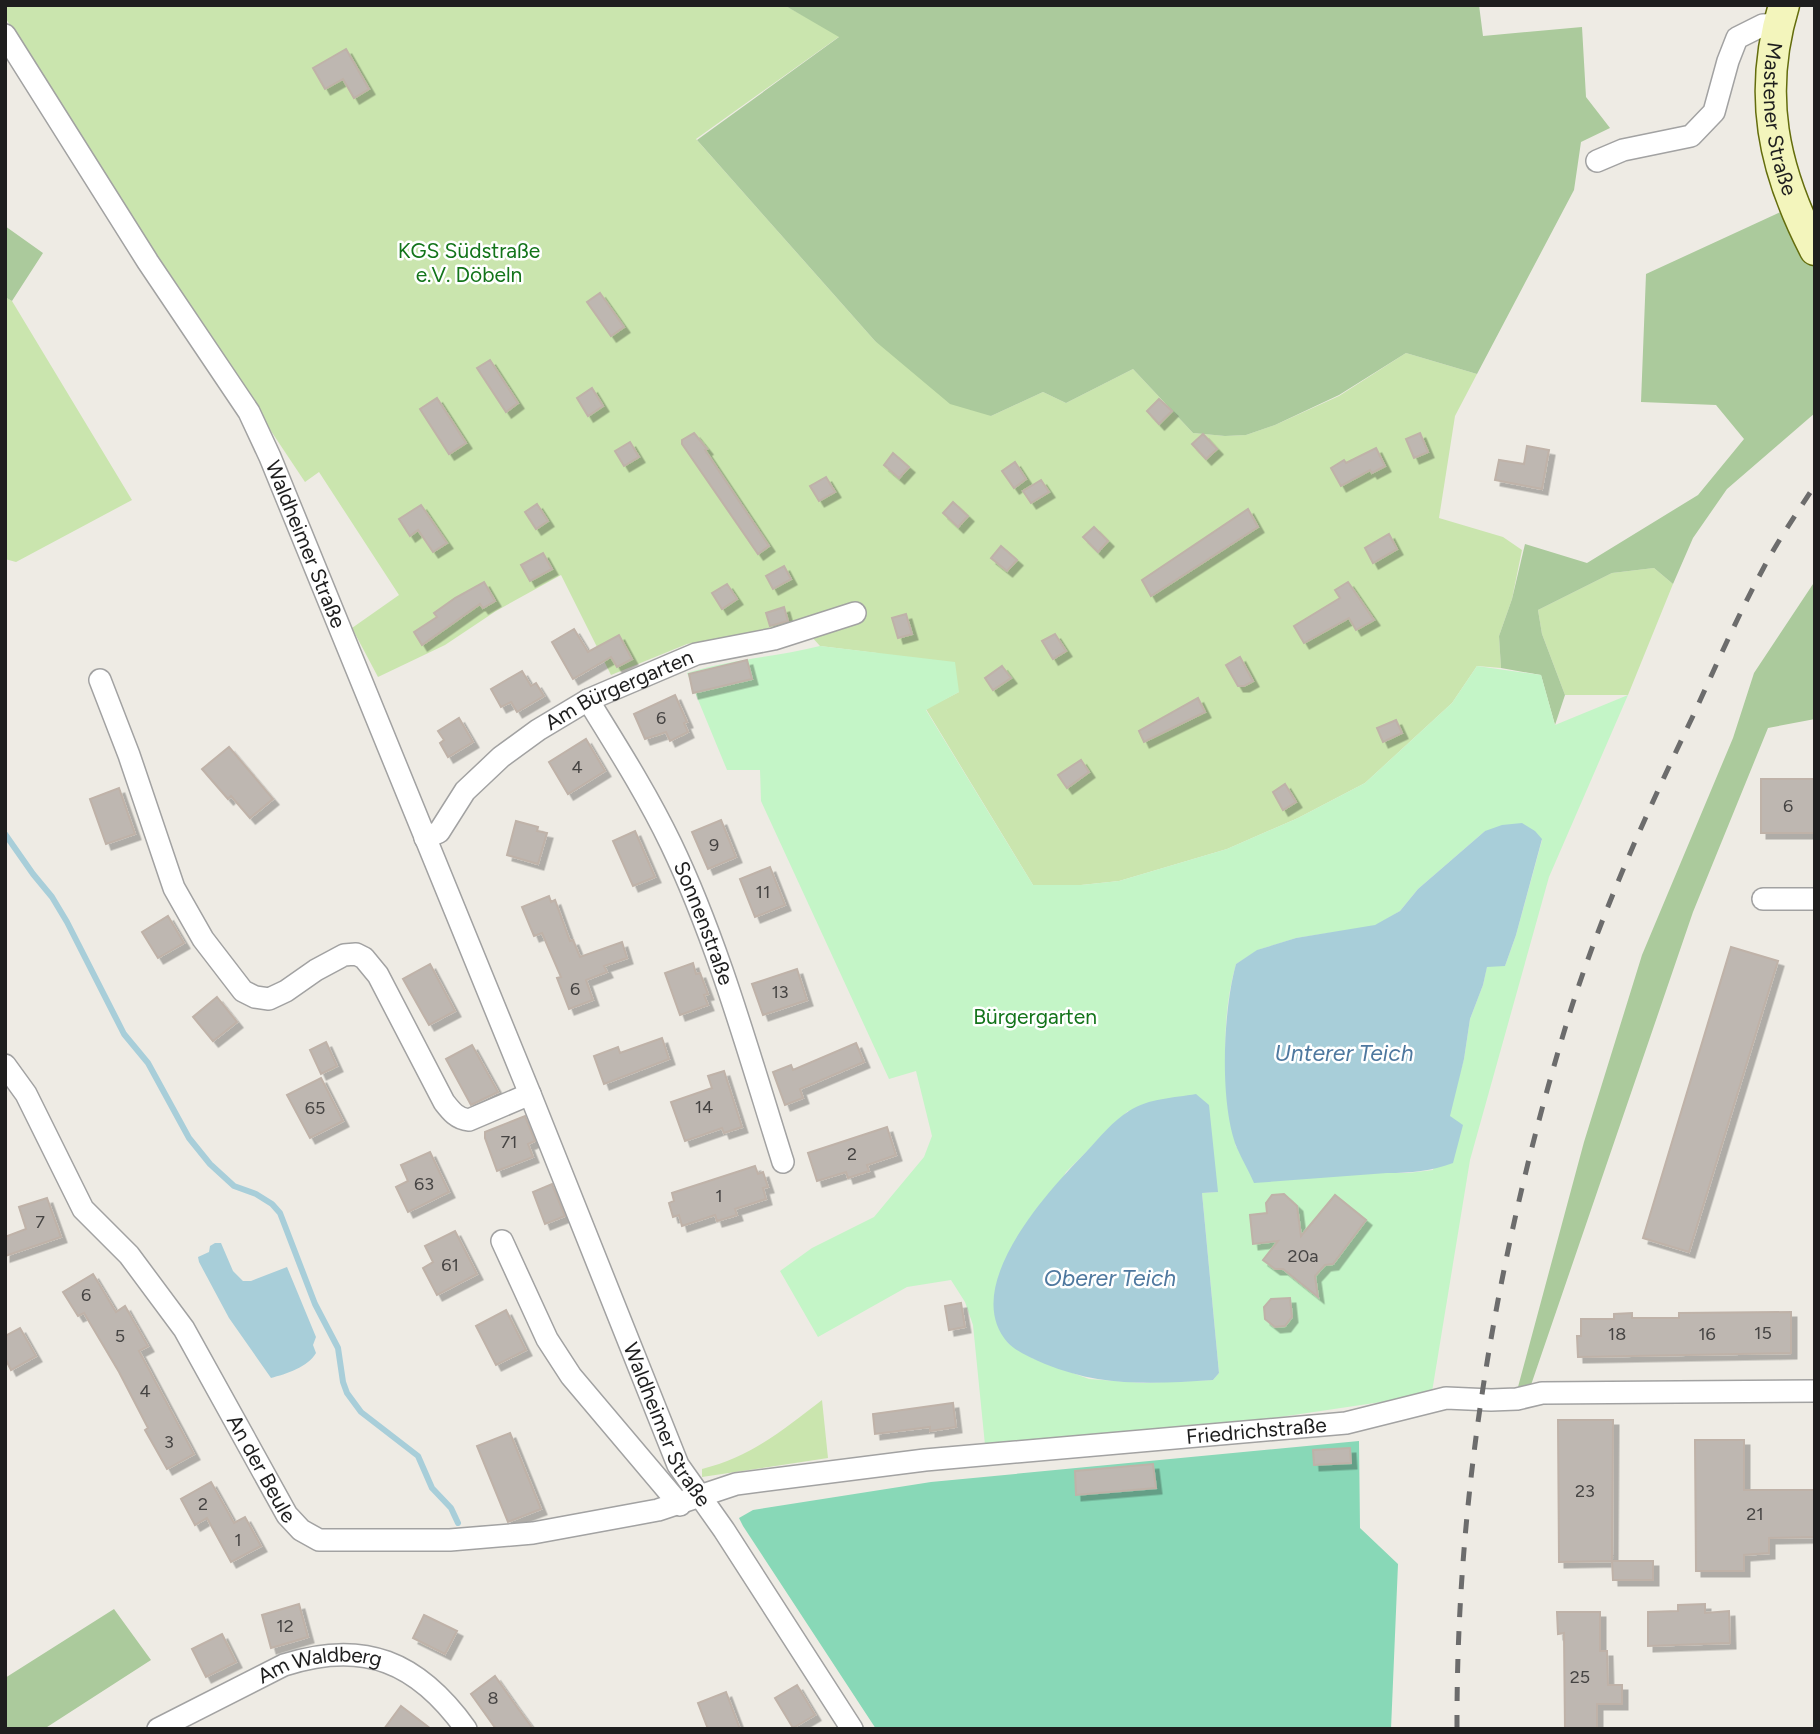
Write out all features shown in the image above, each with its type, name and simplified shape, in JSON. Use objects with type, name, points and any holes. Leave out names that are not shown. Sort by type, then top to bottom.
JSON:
[{"type":"main road","name":"Mastener Straße","points":[[1781,15],[1771,60],[1772,128],[1789,194],[1815,250]]},
{"type":"street","name":"Mastener Straße","points":[[1597,161],[1623,150],[1691,136],[1714,112],[1737,38],[1781,15]]},
{"type":"street","name":"Waldheimer Straße","points":[[5,35],[148,262],[248,412],[280,480],[675,1458],[852,1729]]},
{"type":"street","name":"Am Bürgergarten","points":[[425,838],[439,832],[465,791],[501,757],[538,730],[588,700],[695,654],[774,639],[855,613]]},
{"type":"street","points":[[100,680],[129,755],[174,888],[203,939],[243,991],[255,997],[269,999],[286,991],[337,957],[356,954],[364,958],[378,975],[444,1102],[453,1113],[469,1120],[530,1094]]},
{"type":"street","name":"Sonnenstraße","points":[[588,700],[634,775],[671,844],[727,990],[783,1162]]},
{"type":"street","points":[[1763,899],[1815,899]]},
{"type":"street","name":"An der Beule","points":[[5,1065],[26,1094],[83,1209],[129,1255],[184,1329],[287,1515],[301,1530],[319,1540],[332,1541],[489,1538],[533,1534],[680,1505],[701,1497]]},
{"type":"street","name":"Waldheimer Straße","points":[[502,1241],[547,1339],[571,1376],[680,1505]]},
{"type":"street","name":"Friedrichstraße","points":[[701,1497],[736,1484],[925,1460],[1346,1423],[1446,1398],[1517,1399],[1542,1393],[1815,1391]]},
{"type":"street","name":"Am Waldberg","points":[[158,1729],[284,1665],[317,1657],[353,1654],[394,1664],[416,1677],[435,1692],[467,1729]]},
{"type":"green space","name":"KGS Südstraße e.V. Döbeln","points":[[5,5],[784,5],[840,36],[696,139],[875,341],[991,416],[1043,392],[1066,403],[1133,369],[1193,433],[1246,435],[1339,396],[1406,353],[1477,374],[1455,416],[1439,518],[1503,537],[1522,550],[1512,599],[1499,636],[1501,668],[1477,666],[1452,703],[1365,783],[1298,818],[1227,849],[1119,881],[1081,885],[1033,885],[926,709],[959,692],[877,653],[820,646],[801,625],[687,644],[611,675],[561,575],[496,611],[445,645],[378,677],[352,628],[399,595],[319,472],[305,482],[109,188],[5,17]]},
{"type":"green space","points":[[784,5],[1479,5],[1483,36],[1582,27],[1586,97],[1610,128],[1581,142],[1574,190],[1477,374],[1406,353],[1339,395],[1275,425],[1246,435],[1193,433],[1133,369],[1066,403],[1043,392],[991,416],[950,404],[875,341],[697,140],[839,37]]},
{"type":"green space","points":[[1785,210],[1815,266],[1815,413],[1727,489],[1693,538],[1673,584],[1654,568],[1612,573],[1538,610],[1542,634],[1565,695],[1555,725],[1541,675],[1501,668],[1499,636],[1512,599],[1525,544],[1587,563],[1698,495],[1744,439],[1716,405],[1641,402],[1646,274]]},
{"type":"green space","points":[[5,226],[43,253],[12,301],[5,297]]},
{"type":"green space","points":[[5,297],[12,301],[132,500],[16,562],[5,559]]},
{"type":"green space","points":[[1654,568],[1673,584],[1628,695],[1565,695],[1542,634],[1538,610],[1612,573]]},
{"type":"green space","points":[[1815,581],[1815,719],[1768,728],[1693,912],[1531,1385],[1518,1387],[1584,1142],[1642,955],[1733,738],[1754,673]]},
{"type":"green space","name":"Bürgergarten","points":[[820,646],[955,662],[959,692],[926,710],[1033,885],[1081,885],[1119,881],[1227,849],[1298,818],[1365,783],[1452,703],[1477,666],[1541,675],[1555,725],[1628,695],[1549,877],[1470,1160],[1432,1392],[1415,1397],[1199,1429],[985,1445],[973,1325],[965,1302],[951,1280],[907,1287],[818,1337],[780,1271],[812,1248],[874,1217],[924,1157],[932,1136],[916,1071],[889,1079],[761,801],[760,770],[727,770],[687,673],[720,664]],"holes":[[[1485,831],[1542,840],[1505,966],[1487,966],[1470,1019],[1464,1059],[1433,1170],[1387,1173],[1236,1147],[1226,1055],[1227,1009],[1236,964],[1258,950],[1296,938],[1375,926],[1400,911],[1418,889]],[[1128,1111],[1217,1192],[1202,1193],[1219,1373],[1213,1380],[1143,1383],[1089,1379],[1032,1358],[1008,1343],[998,1325],[994,1311],[1066,1172]]]},
{"type":"green space","points":[[822,1400],[828,1458],[702,1477],[702,1469],[751,1450]]},
{"type":"green space","points":[[1359,1441],[1360,1528],[1398,1564],[1391,1729],[876,1729],[739,1518],[753,1510],[931,1482]]},
{"type":"green space","points":[[114,1609],[151,1660],[44,1729],[5,1729],[5,1678]]},
{"type":"water","name":"Unterer Teich","points":[[1522,823],[1542,839],[1505,966],[1487,967],[1470,1019],[1464,1059],[1450,1116],[1463,1125],[1453,1163],[1413,1172],[1254,1183],[1237,1148],[1227,1107],[1226,1031],[1236,964],[1257,950],[1296,938],[1375,925],[1400,911],[1418,889],[1485,831],[1502,825]]},
{"type":"water","name":"Oberer Teich","points":[[1196,1094],[1209,1105],[1218,1192],[1202,1193],[1219,1373],[1213,1380],[1148,1383],[1107,1380],[1086,1377],[1045,1364],[1016,1349],[1008,1343],[996,1320],[994,1295],[1001,1268],[1015,1240],[1033,1214],[1071,1168],[1123,1115],[1153,1101]]},
{"type":"water","points":[[221,1243],[233,1271],[243,1281],[251,1281],[287,1267],[316,1337],[313,1345],[316,1353],[308,1362],[271,1378],[229,1318],[199,1262],[198,1257],[209,1252],[210,1246]]},
{"type":"building","points":[[346,49],[369,89],[354,98],[343,79],[325,89],[313,68]]},
{"type":"building","points":[[600,293],[624,327],[611,336],[587,302]]},
{"type":"building","points":[[490,360],[518,403],[506,412],[477,368]]},
{"type":"building","points":[[592,388],[603,406],[588,416],[577,398]]},
{"type":"building","points":[[437,398],[466,443],[449,454],[420,409]]},
{"type":"building","points":[[1159,399],[1172,411],[1159,424],[1147,411]]},
{"type":"building","points":[[694,433],[769,546],[758,554],[682,444],[682,440]]},
{"type":"building","points":[[1420,433],[1428,452],[1414,458],[1406,439]]},
{"type":"building","points":[[1203,434],[1217,449],[1206,459],[1192,444]]},
{"type":"building","points":[[630,442],[639,457],[624,466],[615,451]]},
{"type":"building","points":[[1527,446],[1549,450],[1542,489],[1495,480],[1499,460],[1524,464]]},
{"type":"building","points":[[1376,448],[1385,466],[1372,473],[1370,470],[1341,486],[1331,468]]},
{"type":"building","points":[[893,453],[909,467],[899,478],[884,465]]},
{"type":"building","points":[[1015,462],[1026,479],[1014,488],[1002,471]]},
{"type":"building","points":[[826,477],[835,492],[819,501],[810,486]]},
{"type":"building","points":[[1041,480],[1049,492],[1031,503],[1023,491]]},
{"type":"building","points":[[953,502],[968,516],[958,527],[943,513]]},
{"type":"building","points":[[537,504],[548,521],[536,529],[525,512]]},
{"type":"building","points":[[421,505],[447,543],[433,552],[418,530],[410,536],[399,519]]},
{"type":"building","points":[[1248,509],[1258,527],[1151,596],[1142,580]]},
{"type":"building","points":[[1094,527],[1108,541],[1098,552],[1083,537]]},
{"type":"building","points":[[1389,534],[1397,549],[1373,563],[1365,548]]},
{"type":"building","points":[[1001,546],[1017,560],[1007,571],[991,558]]},
{"type":"building","points":[[543,553],[552,569],[530,581],[521,565]]},
{"type":"building","points":[[784,566],[791,579],[773,589],[766,576]]},
{"type":"building","points":[[484,582],[495,601],[483,608],[480,604],[422,645],[414,632],[437,617],[434,613],[455,598]]},
{"type":"building","points":[[1348,582],[1374,620],[1356,630],[1349,618],[1304,643],[1294,626],[1340,598],[1335,590]]},
{"type":"building","points":[[727,584],[737,599],[722,609],[712,593]]},
{"type":"building","points":[[784,607],[788,621],[770,626],[766,613]]},
{"type":"building","points":[[906,614],[912,634],[898,638],[892,618]]},
{"type":"building","points":[[574,629],[588,652],[619,635],[632,659],[617,667],[611,657],[573,679],[552,642]]},
{"type":"building","points":[[1055,634],[1066,651],[1053,659],[1042,641]]},
{"type":"building","points":[[1240,657],[1253,681],[1244,686],[1238,686],[1226,665]]},
{"type":"building","points":[[747,660],[752,679],[693,693],[689,674]]},
{"type":"building","points":[[1002,666],[1011,678],[993,690],[985,678]]},
{"type":"building","points":[[522,671],[531,686],[536,683],[544,696],[517,712],[511,702],[501,707],[491,689]]},
{"type":"building","points":[[675,695],[687,722],[684,723],[688,732],[670,741],[666,732],[645,739],[634,714]]},
{"type":"building","points":[[1198,698],[1205,712],[1144,742],[1139,731]]},
{"type":"building","points":[[459,718],[473,742],[448,757],[440,743],[444,740],[438,731]]},
{"type":"building","points":[[1396,720],[1402,733],[1383,742],[1377,728]]},
{"type":"building","points":[[586,739],[605,771],[568,794],[549,762]]},
{"type":"building","points":[[229,747],[273,799],[250,818],[231,796],[228,799],[202,769]]},
{"type":"building","points":[[1081,760],[1089,772],[1067,788],[1058,775]]},
{"type":"building","points":[[1761,779],[1815,779],[1815,833],[1761,833]]},
{"type":"building","points":[[1285,784],[1296,802],[1283,810],[1273,792]]},
{"type":"building","points":[[119,788],[135,834],[106,844],[90,799]]},
{"type":"building","points":[[721,820],[736,857],[708,869],[692,832]]},
{"type":"building","points":[[516,821],[538,827],[537,831],[547,833],[538,864],[507,855]]},
{"type":"building","points":[[635,831],[655,877],[633,886],[613,841]]},
{"type":"building","points":[[770,867],[785,905],[755,917],[740,879]]},
{"type":"building","points":[[549,896],[551,902],[555,900],[570,941],[573,940],[580,957],[622,942],[627,958],[604,966],[607,972],[586,980],[593,1000],[569,1009],[557,978],[561,977],[542,933],[534,936],[522,907]]},
{"type":"building","points":[[168,916],[184,943],[158,958],[142,932]]},
{"type":"building","points":[[1731,947],[1778,961],[1689,1252],[1643,1238]]},
{"type":"building","points":[[693,963],[708,994],[704,995],[708,1005],[680,1015],[665,973]]},
{"type":"building","points":[[430,964],[455,1011],[429,1025],[403,979]]},
{"type":"building","points":[[797,969],[807,1000],[763,1015],[752,984]]},
{"type":"building","points":[[217,997],[237,1022],[213,1041],[193,1017]]},
{"type":"building","points":[[662,1038],[669,1059],[604,1084],[594,1056],[618,1047],[620,1053]]},
{"type":"building","points":[[326,1042],[337,1066],[321,1074],[310,1050]]},
{"type":"building","points":[[856,1043],[864,1062],[800,1089],[803,1098],[785,1105],[773,1072],[791,1065],[793,1070]]},
{"type":"building","points":[[472,1045],[498,1092],[471,1105],[446,1059]]},
{"type":"building","points":[[724,1071],[742,1127],[724,1133],[722,1128],[685,1141],[671,1102],[712,1088],[708,1076]]},
{"type":"building","points":[[321,1078],[343,1121],[310,1138],[287,1095]]},
{"type":"building","points":[[525,1116],[535,1141],[528,1144],[533,1157],[497,1171],[485,1132]]},
{"type":"building","points":[[887,1127],[896,1155],[867,1165],[869,1171],[848,1178],[846,1172],[817,1181],[808,1153]]},
{"type":"building","points":[[430,1152],[449,1192],[408,1212],[396,1187],[408,1181],[401,1165]]},
{"type":"building","points":[[755,1166],[758,1174],[763,1172],[768,1187],[763,1188],[766,1199],[735,1209],[737,1215],[717,1221],[715,1215],[682,1226],[679,1215],[673,1217],[669,1203],[674,1201],[672,1193]]},
{"type":"building","points":[[552,1184],[565,1216],[545,1224],[533,1192]]},
{"type":"building","points":[[1284,1194],[1297,1206],[1301,1236],[1335,1195],[1366,1220],[1333,1264],[1325,1265],[1315,1276],[1318,1297],[1283,1269],[1275,1269],[1263,1260],[1278,1241],[1253,1244],[1250,1215],[1267,1213],[1266,1203],[1272,1195]]},
{"type":"building","points":[[47,1198],[61,1237],[5,1256],[5,1237],[26,1229],[19,1207]]},
{"type":"building","points":[[455,1231],[477,1274],[437,1295],[423,1268],[433,1262],[425,1246]]},
{"type":"building","points":[[93,1274],[116,1312],[125,1306],[148,1346],[139,1351],[194,1454],[167,1469],[145,1430],[148,1428],[119,1372],[84,1313],[78,1316],[63,1292]]},
{"type":"building","points":[[1290,1298],[1292,1317],[1285,1326],[1275,1327],[1265,1319],[1264,1307],[1271,1299]]},
{"type":"building","points":[[961,1303],[965,1327],[949,1330],[945,1306]]},
{"type":"building","points":[[506,1310],[526,1350],[496,1365],[476,1326]]},
{"type":"building","points":[[1791,1312],[1791,1353],[1578,1357],[1577,1336],[1581,1336],[1581,1319],[1614,1319],[1614,1314],[1632,1313],[1632,1318],[1679,1318],[1679,1313]]},
{"type":"building","points":[[20,1328],[36,1356],[11,1370],[5,1358],[5,1336]]},
{"type":"building","points":[[953,1403],[956,1427],[930,1431],[930,1427],[875,1434],[873,1414]]},
{"type":"building","points":[[1558,1420],[1613,1420],[1612,1561],[1559,1562]]},
{"type":"building","points":[[510,1433],[541,1509],[508,1522],[477,1446]]},
{"type":"building","points":[[1695,1440],[1744,1440],[1744,1490],[1815,1490],[1815,1537],[1769,1538],[1769,1553],[1744,1555],[1744,1571],[1696,1571]]},
{"type":"building","points":[[1350,1448],[1351,1463],[1314,1465],[1313,1450]]},
{"type":"building","points":[[1153,1464],[1156,1488],[1076,1495],[1075,1471]]},
{"type":"building","points":[[211,1482],[234,1523],[245,1517],[261,1546],[231,1562],[207,1518],[195,1525],[181,1499]]},
{"type":"building","points":[[1612,1561],[1653,1561],[1653,1580],[1613,1580]]},
{"type":"building","points":[[299,1604],[308,1637],[271,1648],[262,1615]]},
{"type":"building","points":[[1705,1604],[1705,1613],[1729,1611],[1730,1643],[1648,1646],[1648,1612],[1678,1611],[1678,1605]]},
{"type":"building","points":[[1557,1612],[1600,1612],[1600,1651],[1607,1651],[1608,1685],[1622,1685],[1622,1704],[1597,1704],[1597,1729],[1565,1729],[1564,1633],[1558,1634]]},
{"type":"building","points":[[424,1615],[457,1631],[445,1654],[413,1638]]},
{"type":"building","points":[[222,1634],[236,1662],[206,1677],[192,1649]]},
{"type":"building","points":[[495,1676],[533,1729],[496,1729],[471,1694]]},
{"type":"building","points":[[797,1685],[815,1715],[793,1728],[775,1698]]},
{"type":"building","points":[[726,1692],[740,1729],[708,1729],[698,1703]]},
{"type":"building","points":[[401,1706],[431,1729],[384,1729]]},
{"type":"waterway","points":[[5,834],[52,897],[124,1034],[148,1063],[189,1138],[210,1164],[234,1186],[256,1194],[280,1213],[315,1304],[338,1348],[347,1393],[361,1412],[418,1456],[432,1488],[451,1508],[458,1523]]},
{"type":"railway","points":[[1457,1729],[1464,1547],[1474,1456],[1503,1275],[1545,1097],[1584,972],[1642,825],[1753,587],[1815,485]]}]
